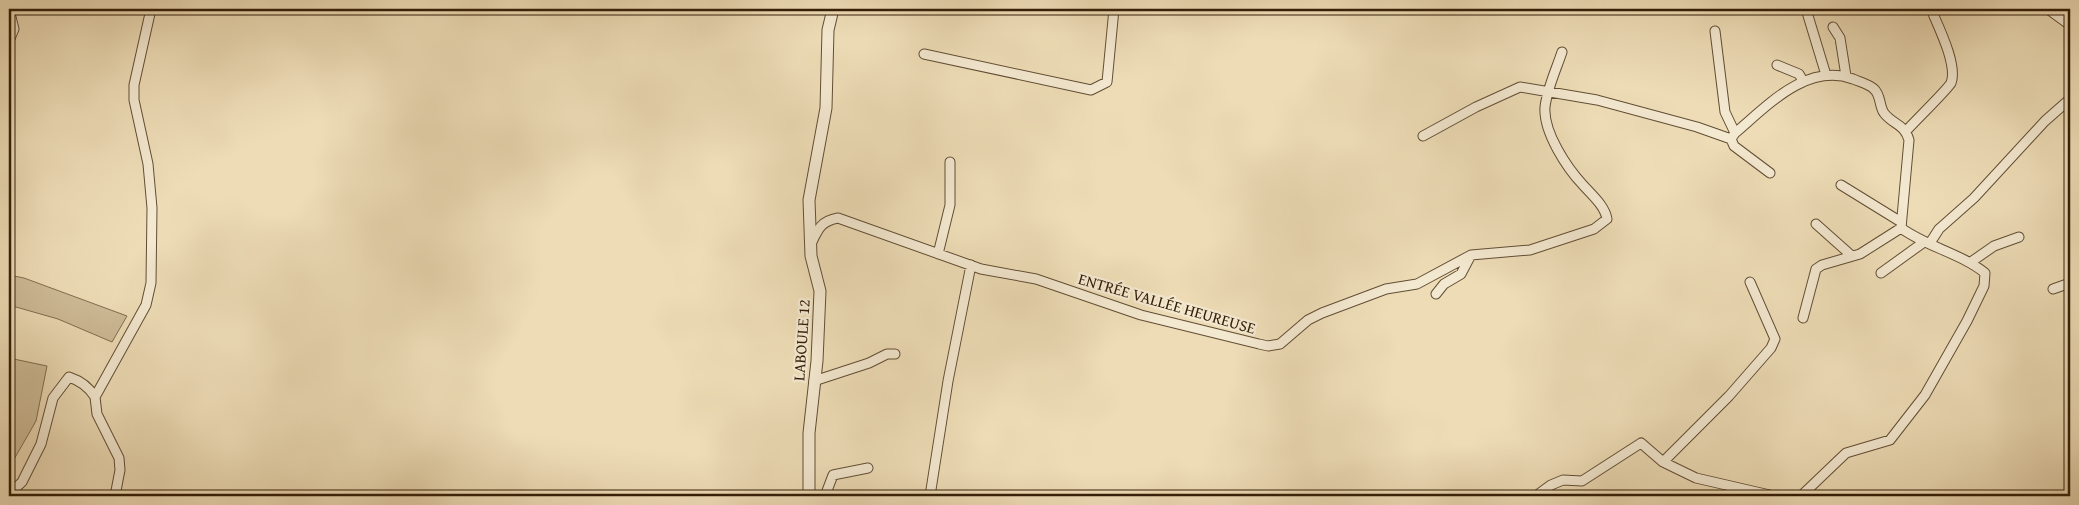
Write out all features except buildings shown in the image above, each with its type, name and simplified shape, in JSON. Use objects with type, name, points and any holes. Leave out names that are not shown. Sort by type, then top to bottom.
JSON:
[{"type":"street","points":[[9,9],[14,29],[9,42]]},
{"type":"street","points":[[115,496],[120,470],[119,458],[96,414],[95,398],[146,305],[151,283],[152,208],[149,173],[134,100],[134,85],[151,9]]},
{"type":"street","name":"LABOULE 12","points":[[809,496],[808,432],[814,381],[820,291],[811,256],[809,200],[826,108],[828,30],[833,9]]},
{"type":"street","points":[[924,54],[1091,90],[1107,82],[1114,9]]},
{"type":"street","points":[[1806,9],[1826,75]]},
{"type":"street","points":[[1906,131],[1951,83],[1952,69],[1949,54],[1932,9]]},
{"type":"street","points":[[2048,9],[2070,25]]},
{"type":"street","points":[[1833,27],[1840,38],[1846,76]]},
{"type":"street","points":[[1715,31],[1725,112],[1733,136],[1734,146],[1770,173]]},
{"type":"street","points":[[1548,93],[1562,52]]},
{"type":"street","points":[[1777,65],[1799,74],[1803,81]]},
{"type":"street","points":[[1733,136],[1763,109],[1803,81],[1826,75],[1846,76],[1873,88],[1884,113],[1906,131],[1909,152],[1901,225],[1860,254],[1822,265],[1816,269],[1803,318]]},
{"type":"street","points":[[1423,136],[1520,87],[1597,100],[1733,136]]},
{"type":"street","name":"ENTRÉE VALLÉE HEUREUSE","points":[[811,244],[818,227],[826,220],[838,218],[971,265],[1036,279],[1142,315],[1268,346],[1280,344],[1308,320],[1322,313],[1386,289],[1417,284],[1471,255],[1530,250],[1594,229],[1607,219],[1606,213],[1599,203],[1570,170],[1552,136],[1545,109],[1548,93]]},
{"type":"street","points":[[1881,273],[1927,242],[1974,198],[2045,121],[2070,100]]},
{"type":"street","points":[[938,254],[950,205],[950,162]]},
{"type":"street","points":[[1801,496],[1846,453],[1890,440],[1925,395],[1967,321],[1984,286],[1985,273],[1972,262],[1927,242],[1841,185]]},
{"type":"street","points":[[1816,224],[1852,256]]},
{"type":"street","points":[[1972,262],[1994,246],[2018,237]]},
{"type":"street","points":[[1436,294],[1444,284],[1461,274],[1471,255]]},
{"type":"street","points":[[930,496],[948,381],[971,265]]},
{"type":"street","points":[[1664,462],[1771,348],[1775,339],[1750,282]]},
{"type":"street","points":[[2053,289],[2070,283]]},
{"type":"street","points":[[814,381],[869,363],[886,354],[895,354]]},
{"type":"street","points":[[9,494],[22,482],[41,444],[53,398],[69,377],[84,384],[95,398]]},
{"type":"street","points":[[1536,496],[1551,485],[1564,480],[1582,481],[1641,443],[1664,462],[1696,478],[1774,496]]},
{"type":"street","points":[[825,496],[833,475],[868,468]]},
{"type":"shaded area","points":[[9,275],[24,278],[127,316],[112,342],[58,319],[9,305]]},
{"type":"shaded area","points":[[9,358],[47,366],[36,421],[9,468]]}]
